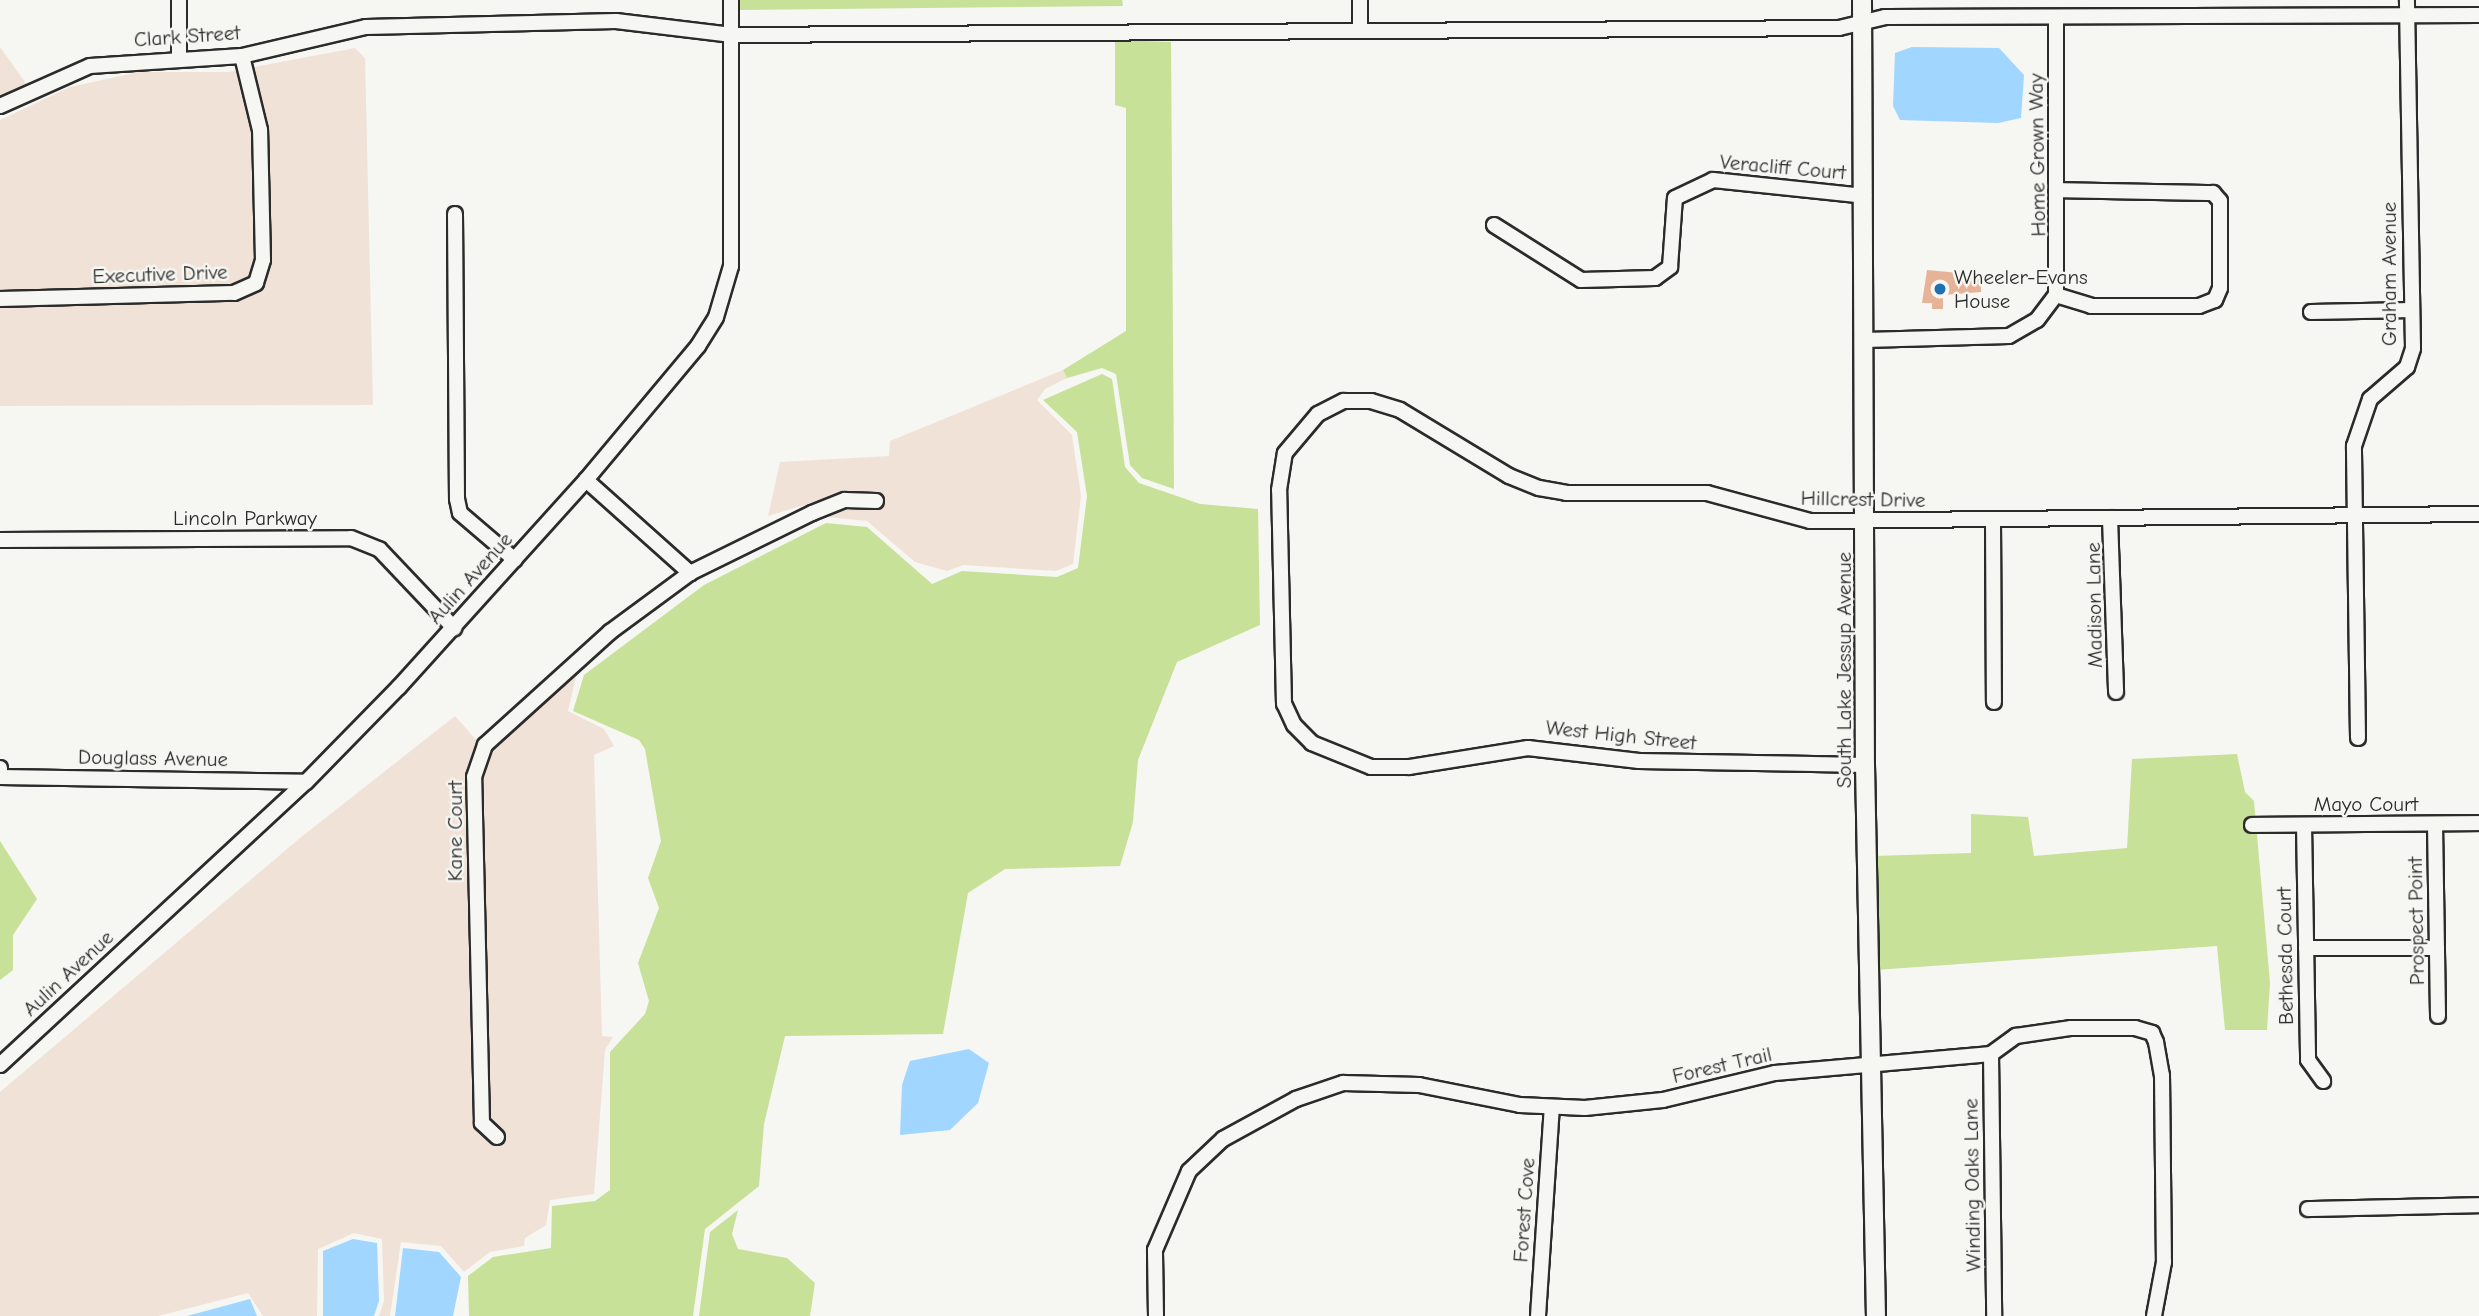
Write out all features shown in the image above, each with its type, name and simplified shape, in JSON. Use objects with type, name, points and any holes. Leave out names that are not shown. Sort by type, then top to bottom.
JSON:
[{"type":"street","points":[[179,0],[179,58]]},
{"type":"street","name":"Aulin Avenue","points":[[0,1065],[306,782],[454,628],[682,368],[727,290],[734,232],[731,0]]},
{"type":"street","points":[[1360,0],[1360,30]]},
{"type":"street","name":"South Lake Jessup Avenue","points":[[1862,0],[1867,523],[1865,765],[1876,1316]]},
{"type":"street","name":"Clark Street","points":[[0,106],[90,66],[179,58],[242,56],[366,27],[616,21],[732,35],[1862,24],[1885,17],[2056,17],[2407,7],[2479,15]]},
{"type":"street","name":"Graham Avenue","points":[[2358,738],[2353,515],[2358,424],[2370,399],[2407,367],[2413,348],[2407,7]]},
{"type":"street","name":"Home Grown Way","points":[[2056,17],[2056,295]]},
{"type":"street","name":"Executive Drive","points":[[0,299],[234,293],[256,283],[263,260],[260,130],[242,56]]},
{"type":"street","name":"Veracliff Court","points":[[1494,225],[1581,280],[1655,278],[1670,267],[1675,198],[1713,180],[1864,196]]},
{"type":"street","points":[[1865,340],[2009,336],[2037,320],[2056,295],[2091,306],[2199,306],[2215,300],[2220,288],[2220,201],[2213,193],[2058,190]]},
{"type":"street","points":[[455,214],[457,499],[460,513],[515,560]]},
{"type":"street","points":[[2311,312],[2412,310]]},
{"type":"street","name":"Hillcrest Drive","points":[[1280,610],[1279,490],[1285,453],[1318,414],[1344,401],[1371,401],[1400,410],[1509,476],[1539,488],[1566,493],[1707,493],[1786,517],[1867,523],[2479,514]]},
{"type":"street","points":[[586,480],[690,573]]},
{"type":"street","name":"Kane Court","points":[[498,1137],[482,1123],[474,777],[485,745],[610,632],[690,573],[834,504],[876,501]]},
{"type":"street","name":"Madison Lane","points":[[2110,518],[2116,692]]},
{"type":"street","points":[[1993,521],[1994,702]]},
{"type":"street","name":"Lincoln Parkway","points":[[0,540],[351,538],[380,550],[454,628]]},
{"type":"street","name":"West High Street","points":[[1280,610],[1284,704],[1293,725],[1312,743],[1371,767],[1409,767],[1528,748],[1651,762],[1865,765]]},
{"type":"street","points":[[0,768],[0,777]]},
{"type":"street","name":"Douglass Avenue","points":[[0,777],[306,782]]},
{"type":"street","name":"Mayo Court","points":[[2252,825],[2479,823]]},
{"type":"street","name":"Prospect Point","points":[[2435,824],[2438,1016]]},
{"type":"street","name":"Bethesda Court","points":[[2304,825],[2308,1060],[2323,1081]]},
{"type":"street","points":[[2306,948],[2437,948]]},
{"type":"street","name":"Forest Trail","points":[[1156,1316],[1155,1250],[1184,1179],[1223,1139],[1296,1099],[1343,1083],[1378,1081],[1552,1107],[1663,1100],[1775,1073],[1991,1054],[2037,1031],[2135,1028],[2151,1034],[2162,1075],[2164,1262],[2154,1316]]},
{"type":"street","name":"Winding Oaks Lane","points":[[1991,1054],[1994,1316]]},
{"type":"street","name":"Forest Cove","points":[[1538,1316],[1552,1107]]},
{"type":"street","points":[[2308,1209],[2479,1205]]},
{"type":"shaded area","points":[[0,47],[27,85],[0,98]]},
{"type":"shaded area","points":[[355,48],[365,58],[373,405],[0,406],[0,120],[70,87],[139,72],[228,72]]},
{"type":"shaded area","points":[[1063,370],[1067,378],[1045,389],[1037,400],[1072,435],[1081,496],[1073,564],[1056,571],[963,565],[947,571],[915,562],[867,521],[827,517],[815,522],[846,507],[882,508],[882,494],[843,493],[768,516],[780,462],[889,456],[890,441]]},
{"type":"shaded area","points":[[599,651],[576,677],[568,711],[604,729],[614,746],[594,755],[602,1036],[613,1037],[605,1050],[594,1194],[550,1200],[546,1225],[525,1238],[524,1246],[490,1252],[464,1272],[441,1246],[401,1242],[390,1316],[379,1316],[384,1301],[382,1239],[354,1233],[318,1249],[317,1316],[263,1316],[248,1293],[158,1316],[0,1316],[0,1092],[300,838],[455,716],[479,743],[478,1128],[499,1146],[506,1135],[488,1119],[480,779],[490,750]]},
{"type":"green space","points":[[738,0],[1122,0],[1123,6],[738,10]]},
{"type":"green space","points":[[1115,40],[1171,42],[1174,489],[1142,478],[1130,465],[1116,374],[1102,368],[1067,378],[1063,370],[1126,331],[1126,108],[1115,105]]},
{"type":"green space","points":[[1102,374],[1112,379],[1125,467],[1139,483],[1200,504],[1258,509],[1260,625],[1177,662],[1138,760],[1133,822],[1120,866],[1005,869],[968,893],[943,1034],[785,1036],[764,1124],[759,1186],[705,1229],[693,1316],[469,1316],[468,1276],[493,1257],[551,1248],[552,1206],[595,1201],[610,1190],[610,1052],[645,1014],[649,1001],[638,963],[659,908],[648,878],[661,841],[645,749],[639,740],[573,711],[584,675],[704,585],[826,523],[867,527],[932,584],[962,571],[1057,577],[1078,568],[1087,496],[1077,432],[1043,400]]},
{"type":"green space","points":[[2237,754],[2245,792],[2254,801],[2270,983],[2267,1030],[2225,1030],[2217,946],[1875,970],[1873,856],[1971,853],[1971,814],[2028,817],[2034,856],[2127,848],[2132,759]]},
{"type":"green space","points":[[0,841],[37,899],[13,935],[13,970],[0,980]]},
{"type":"green space","points":[[738,1210],[732,1234],[738,1249],[787,1258],[815,1283],[810,1316],[699,1316],[710,1232]]},
{"type":"water","points":[[1912,47],[1999,48],[2024,75],[2021,118],[1998,123],[1900,120],[1893,106],[1895,53]]},
{"type":"water","points":[[969,1049],[989,1063],[978,1103],[950,1130],[900,1135],[902,1085],[910,1061]]},
{"type":"water","points":[[353,1239],[377,1243],[379,1301],[374,1316],[323,1316],[323,1251]]},
{"type":"water","points":[[403,1248],[439,1252],[461,1277],[453,1316],[395,1316]]},
{"type":"water","points":[[250,1299],[257,1316],[187,1316]]},
{"type":"building","name":"Wheeler-Evans House","points":[[1927,270],[1981,275],[1981,292],[1943,295],[1943,309],[1932,309],[1932,303],[1922,303]]},
{"type":"place","name":"Wheeler-Evans House","points":[[1940,289]]}]
